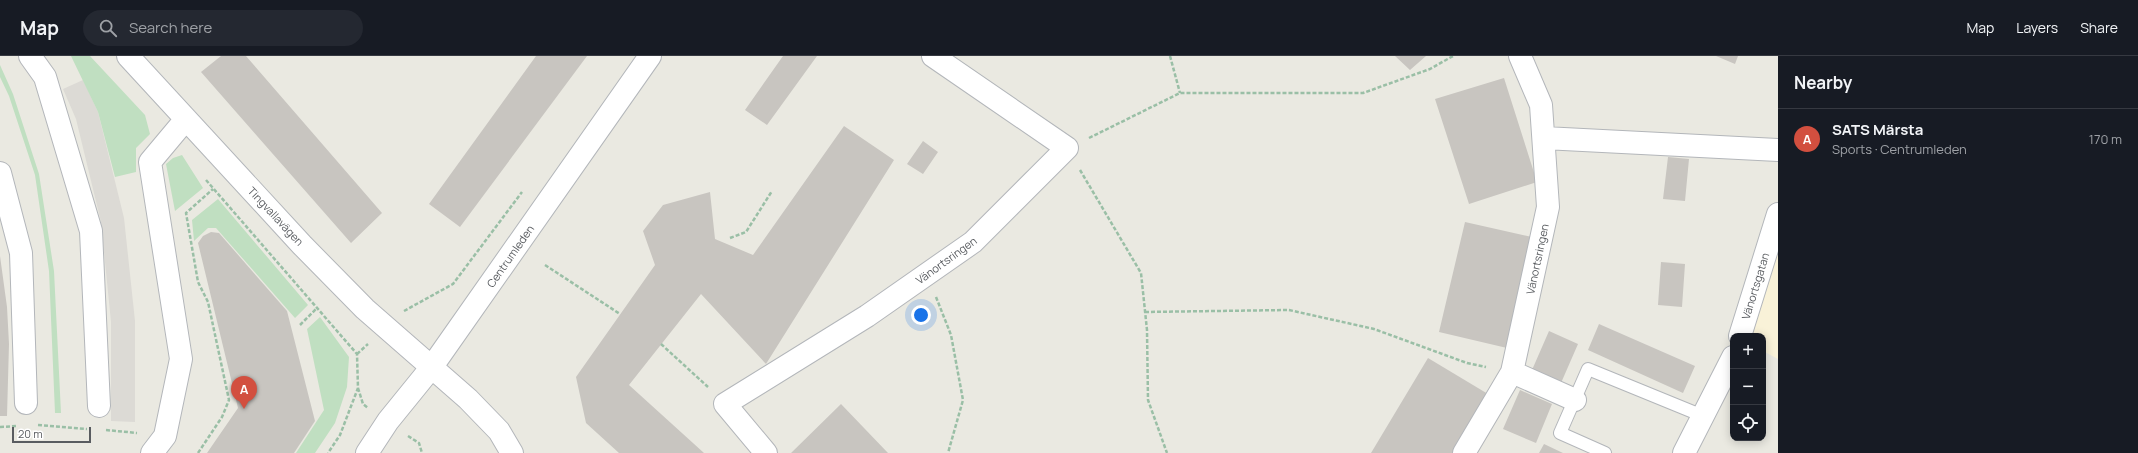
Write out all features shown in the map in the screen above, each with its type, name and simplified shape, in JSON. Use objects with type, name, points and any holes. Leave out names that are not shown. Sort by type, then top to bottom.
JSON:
[{"type":"street","points":[[30,56],[45,77],[91,231],[99,406]]},
{"type":"street","name":"Tingvallavägen","points":[[128,56],[318,261],[365,309],[468,400],[499,431],[512,453]]},
{"type":"street","name":"Centrumleden","points":[[366,453],[388,421],[431,368],[650,56]]},
{"type":"street","points":[[933,56],[1067,148]]},
{"type":"street","name":"Vänortsringen","points":[[1464,453],[1512,372],[1548,207],[1541,105],[1520,56]]},
{"type":"street","points":[[152,453],[166,436],[181,359],[150,162],[186,119]]},
{"type":"street","points":[[1544,138],[1778,150]]},
{"type":"street","name":"Vänortsringen","points":[[725,404],[867,316],[973,242],[1067,148]]},
{"type":"street","points":[[0,173],[21,253],[26,403]]},
{"type":"street","name":"Vänortsgatan","points":[[1741,333],[1778,214]]},
{"type":"street","points":[[1684,453],[1730,363]]},
{"type":"street","points":[[1512,372],[1575,400]]},
{"type":"street","points":[[725,404],[766,453]]},
{"type":"lane","points":[[1605,453],[1560,433],[1588,369],[1703,416]]},
{"type":"path","points":[[1170,56],[1180,93]]},
{"type":"path","points":[[1167,453],[1148,400],[1145,312],[1141,273],[1067,148],[1180,93],[1363,93],[1430,69],[1453,56]]},
{"type":"path","points":[[204,177],[357,354],[358,388],[363,404]]},
{"type":"path","points":[[198,453],[222,417],[229,400],[208,302],[198,282],[186,213],[213,189]]},
{"type":"path","points":[[400,314],[453,284],[524,189]]},
{"type":"path","points":[[730,238],[746,232],[772,191]]},
{"type":"path","points":[[545,265],[620,314]]},
{"type":"path","points":[[928,274],[951,335],[963,400],[948,453]]},
{"type":"path","points":[[300,325],[317,308]]},
{"type":"path","points":[[1145,312],[1289,310],[1374,329],[1467,362],[1512,372]]},
{"type":"path","points":[[661,344],[725,404]]},
{"type":"path","points":[[328,453],[340,435],[358,388]]},
{"type":"path","points":[[37,425],[90,429]]},
{"type":"path","points":[[0,427],[22,426]]},
{"type":"path","points":[[105,430],[166,436]]},
{"type":"path","points":[[419,443],[422,453]]},
{"type":"shaded area","points":[[83,80],[98,112],[124,218],[135,321],[135,422],[111,421],[111,322],[101,222],[76,119],[63,89]]},
{"type":"shaded area","points":[[1778,253],[1778,359],[1766,353],[1766,333],[1753,333]]},
{"type":"green space","points":[[71,56],[90,56],[145,115],[150,134],[136,148],[136,172],[115,177],[98,112]]},
{"type":"green space","points":[[0,65],[13,94],[39,174],[54,271],[61,413],[55,413],[49,271],[35,175],[9,96],[0,77]]},
{"type":"green space","points":[[182,155],[203,188],[175,211],[166,164],[173,158]]},
{"type":"green space","points":[[218,199],[308,305],[295,318],[216,228],[208,228],[194,241],[192,220]]},
{"type":"green space","points":[[320,317],[349,357],[347,387],[335,423],[315,453],[296,453],[324,410],[307,329]]},
{"type":"building","points":[[221,56],[246,56],[382,213],[351,243],[201,72]]},
{"type":"building","points":[[536,56],[587,56],[460,227],[429,204]]},
{"type":"building","points":[[783,56],[817,56],[767,125],[745,110]]},
{"type":"building","points":[[1395,56],[1426,56],[1410,70]]},
{"type":"building","points":[[1716,56],[1738,56],[1735,64]]},
{"type":"building","points":[[1504,78],[1537,182],[1469,204],[1435,99]]},
{"type":"building","points":[[844,126],[894,160],[766,364],[701,294],[629,385],[704,453],[619,453],[586,423],[576,377],[655,265],[643,231],[663,205],[710,192],[715,239],[753,255]]},
{"type":"building","points":[[923,141],[938,152],[923,174],[907,164]]},
{"type":"building","points":[[1668,157],[1689,159],[1685,201],[1663,199]]},
{"type":"building","points":[[1465,222],[1532,237],[1507,348],[1439,332]]},
{"type":"building","points":[[211,232],[219,233],[287,311],[315,421],[294,453],[207,453],[238,408],[198,243],[203,236]]},
{"type":"building","points":[[0,256],[7,307],[9,344],[7,416],[0,416]]},
{"type":"building","points":[[1661,262],[1685,264],[1682,307],[1658,305]]},
{"type":"building","points":[[1599,324],[1695,366],[1683,393],[1588,350]]},
{"type":"building","points":[[1549,331],[1578,344],[1561,383],[1532,370]]},
{"type":"building","points":[[1428,358],[1488,394],[1452,453],[1371,453]]},
{"type":"building","points":[[1520,390],[1552,404],[1536,443],[1503,429]]},
{"type":"building","points":[[841,404],[888,453],[791,453]]},
{"type":"building","points":[[1544,444],[1563,453],[1539,453]]},
{"type":"place","name":"SATS Märsta","points":[[244,409]]}]
